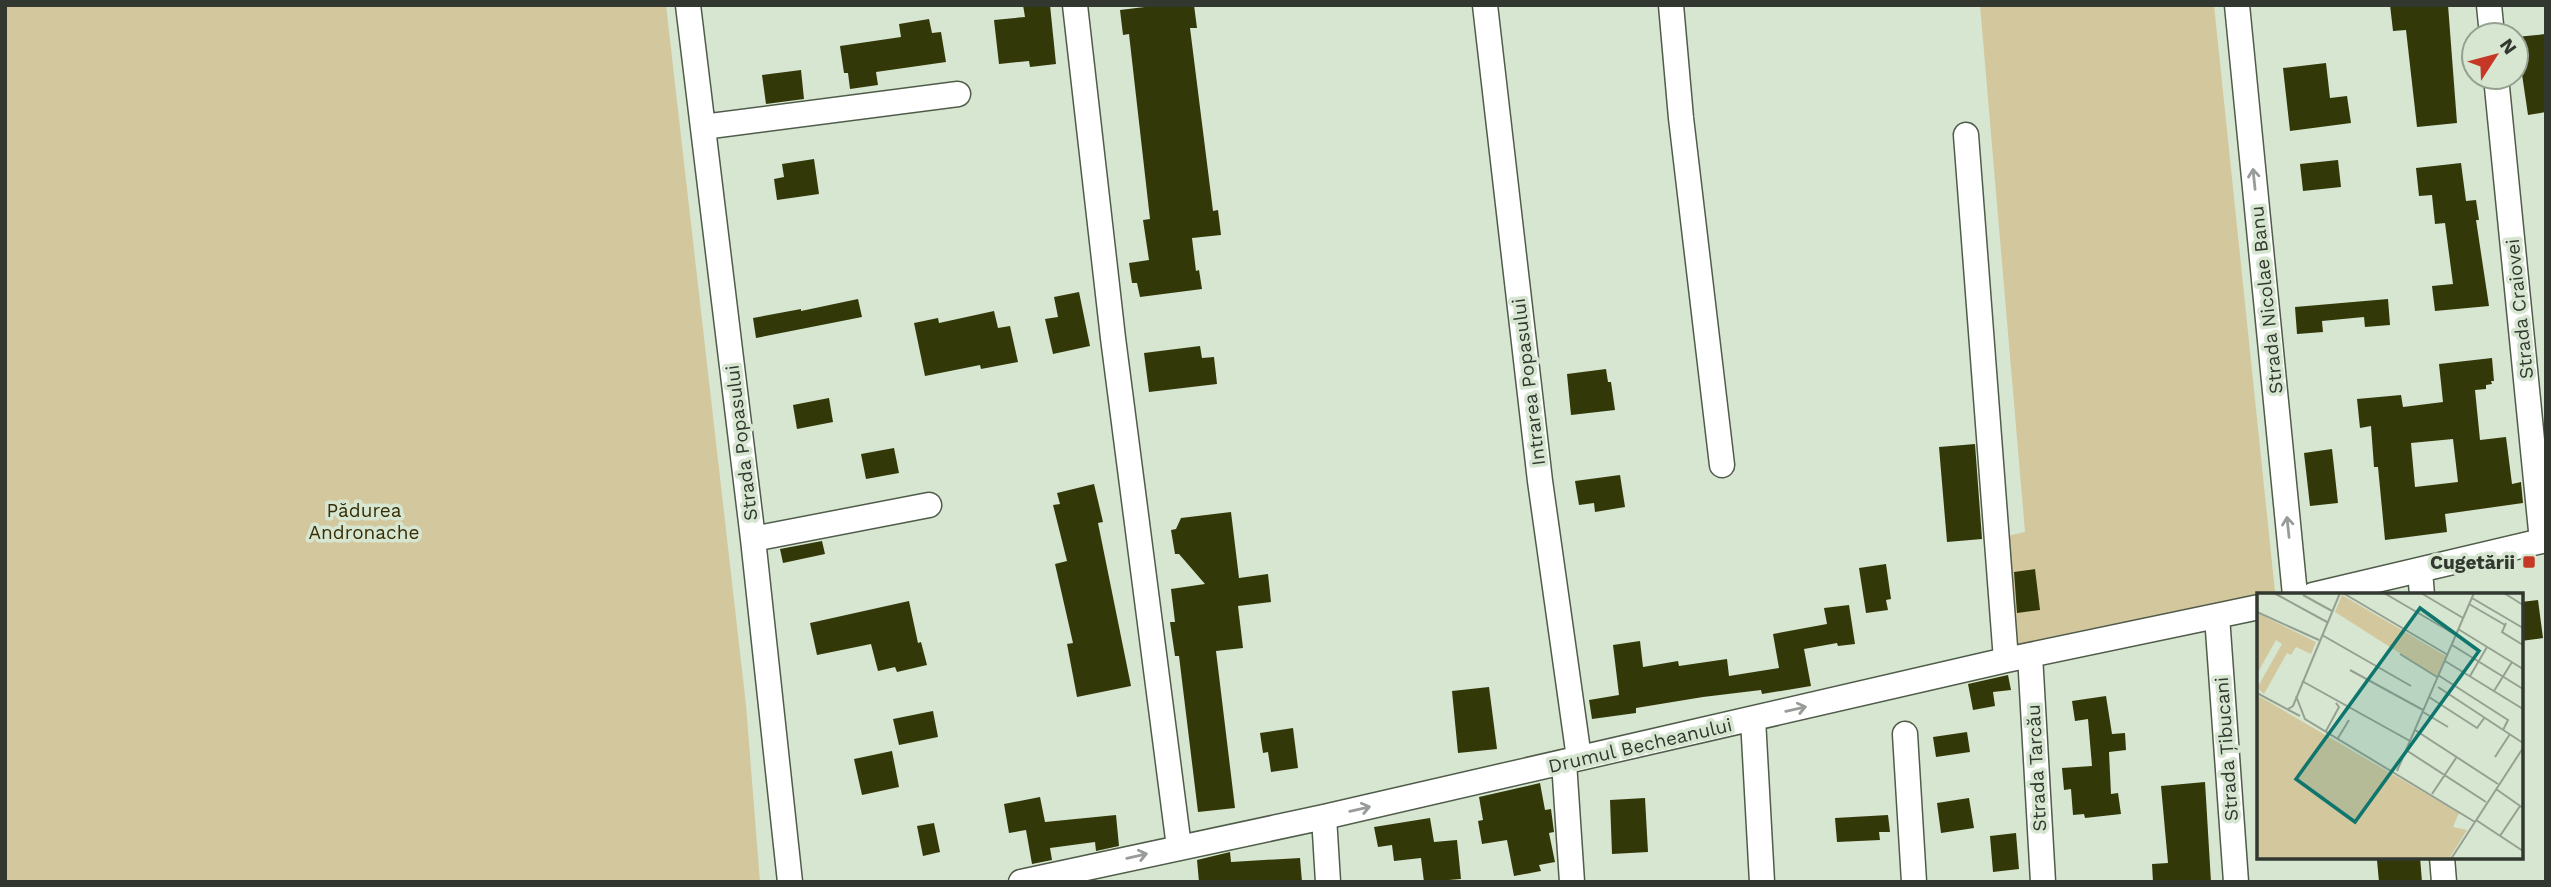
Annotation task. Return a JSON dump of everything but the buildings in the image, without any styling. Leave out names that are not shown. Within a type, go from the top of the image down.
[{"type":"street","name":"Strada Popasului","points":[[688,5],[790,882]]},
{"type":"street","points":[[1074,5],[1113,338],[1179,847]]},
{"type":"street","name":"Intrarea Popasului","points":[[1485,5],[1571,760],[1572,882]]},
{"type":"street","points":[[1671,5],[1681,118],[1722,465]]},
{"type":"street","name":"Strada Nicolae Banu","points":[[2236,5],[2295,593]]},
{"type":"street","name":"Strada Craiovei","points":[[2497,91],[2544,541]]},
{"type":"street","points":[[703,127],[958,94]]},
{"type":"street","points":[[1966,135],[2006,660]]},
{"type":"street","points":[[752,539],[929,505]]},
{"type":"street","points":[[2331,593],[2421,583],[2544,541]]},
{"type":"street","name":"Drumul Becheanului","points":[[1021,882],[1071,876],[1179,847],[1324,817],[2006,660],[2257,607]]},
{"type":"street","name":"Strada Țibucani","points":[[2217,616],[2236,882]]},
{"type":"street","name":"Strada Tarcău","points":[[2030,655],[2043,882]]},
{"type":"street","points":[[1753,719],[1762,882]]},
{"type":"street","points":[[1905,734],[1914,882]]},
{"type":"street","points":[[1324,817],[1328,882]]},
{"type":"street","points":[[2442,859],[2444,882]]},
{"type":"green space","name":"Pădurea Andronache","points":[[5,5],[666,5],[746,705],[760,882],[5,882]]},
{"type":"green space","points":[[1980,5],[2214,5],[2275,592],[2257,593],[2257,596],[2007,657],[1999,538],[2025,532]]},
{"type":"place","name":"Cugetării","points":[[2529,562]]}]
